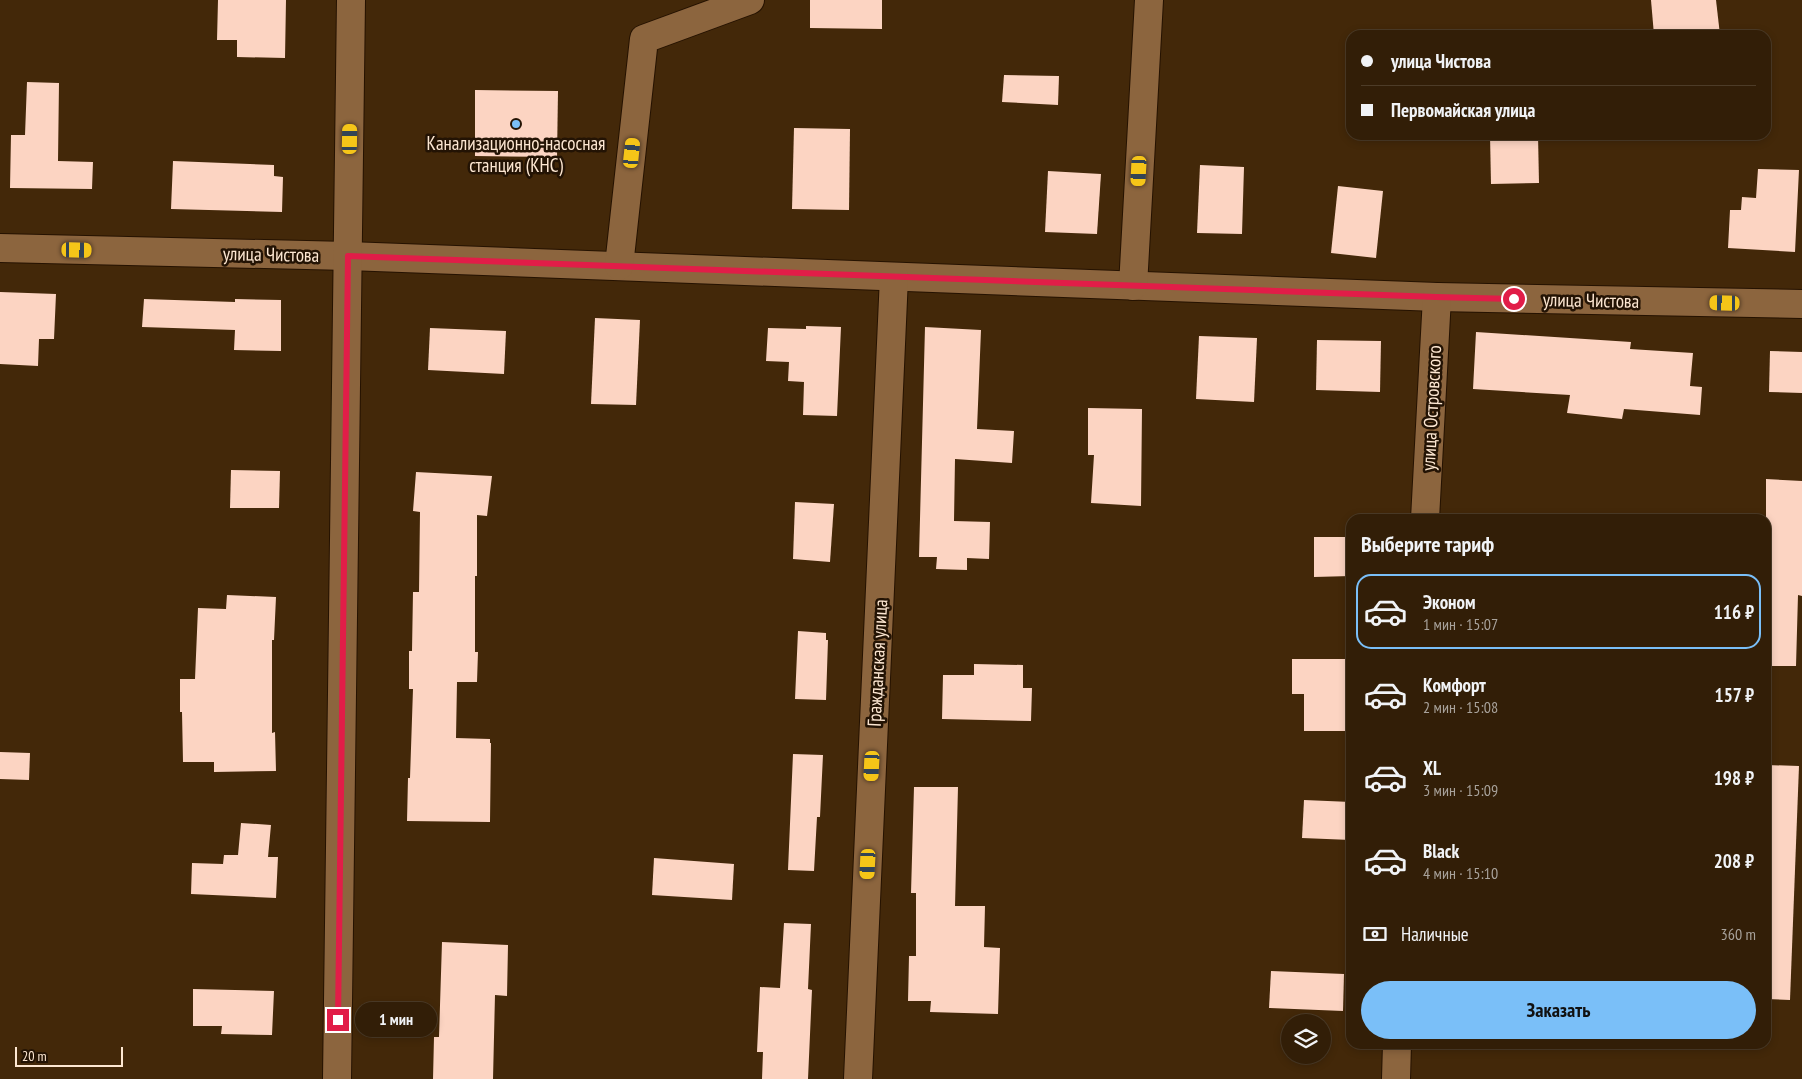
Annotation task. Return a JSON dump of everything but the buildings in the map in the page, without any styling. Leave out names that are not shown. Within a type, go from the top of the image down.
[{"type":"street","points":[[337,1079],[351,0]]},
{"type":"street","points":[[619,266],[644,39],[750,0]]},
{"type":"street","points":[[1133,286],[1149,0]]},
{"type":"street","name":"улица Чистова","points":[[0,248],[348,256],[1436,297],[1802,304]]},
{"type":"street","name":"Гражданская улица","points":[[858,1079],[894,276]]},
{"type":"street","name":"улица Островского","points":[[1425,514],[1436,297]]},
{"type":"street","points":[[1396,1079],[1398,1049]]},
{"type":"place","name":"Канализационно-насосная станция (КНС)","points":[[516,124]]},
{"type":"route","points":[[338,1020],[348,256],[1514,299]]}]
